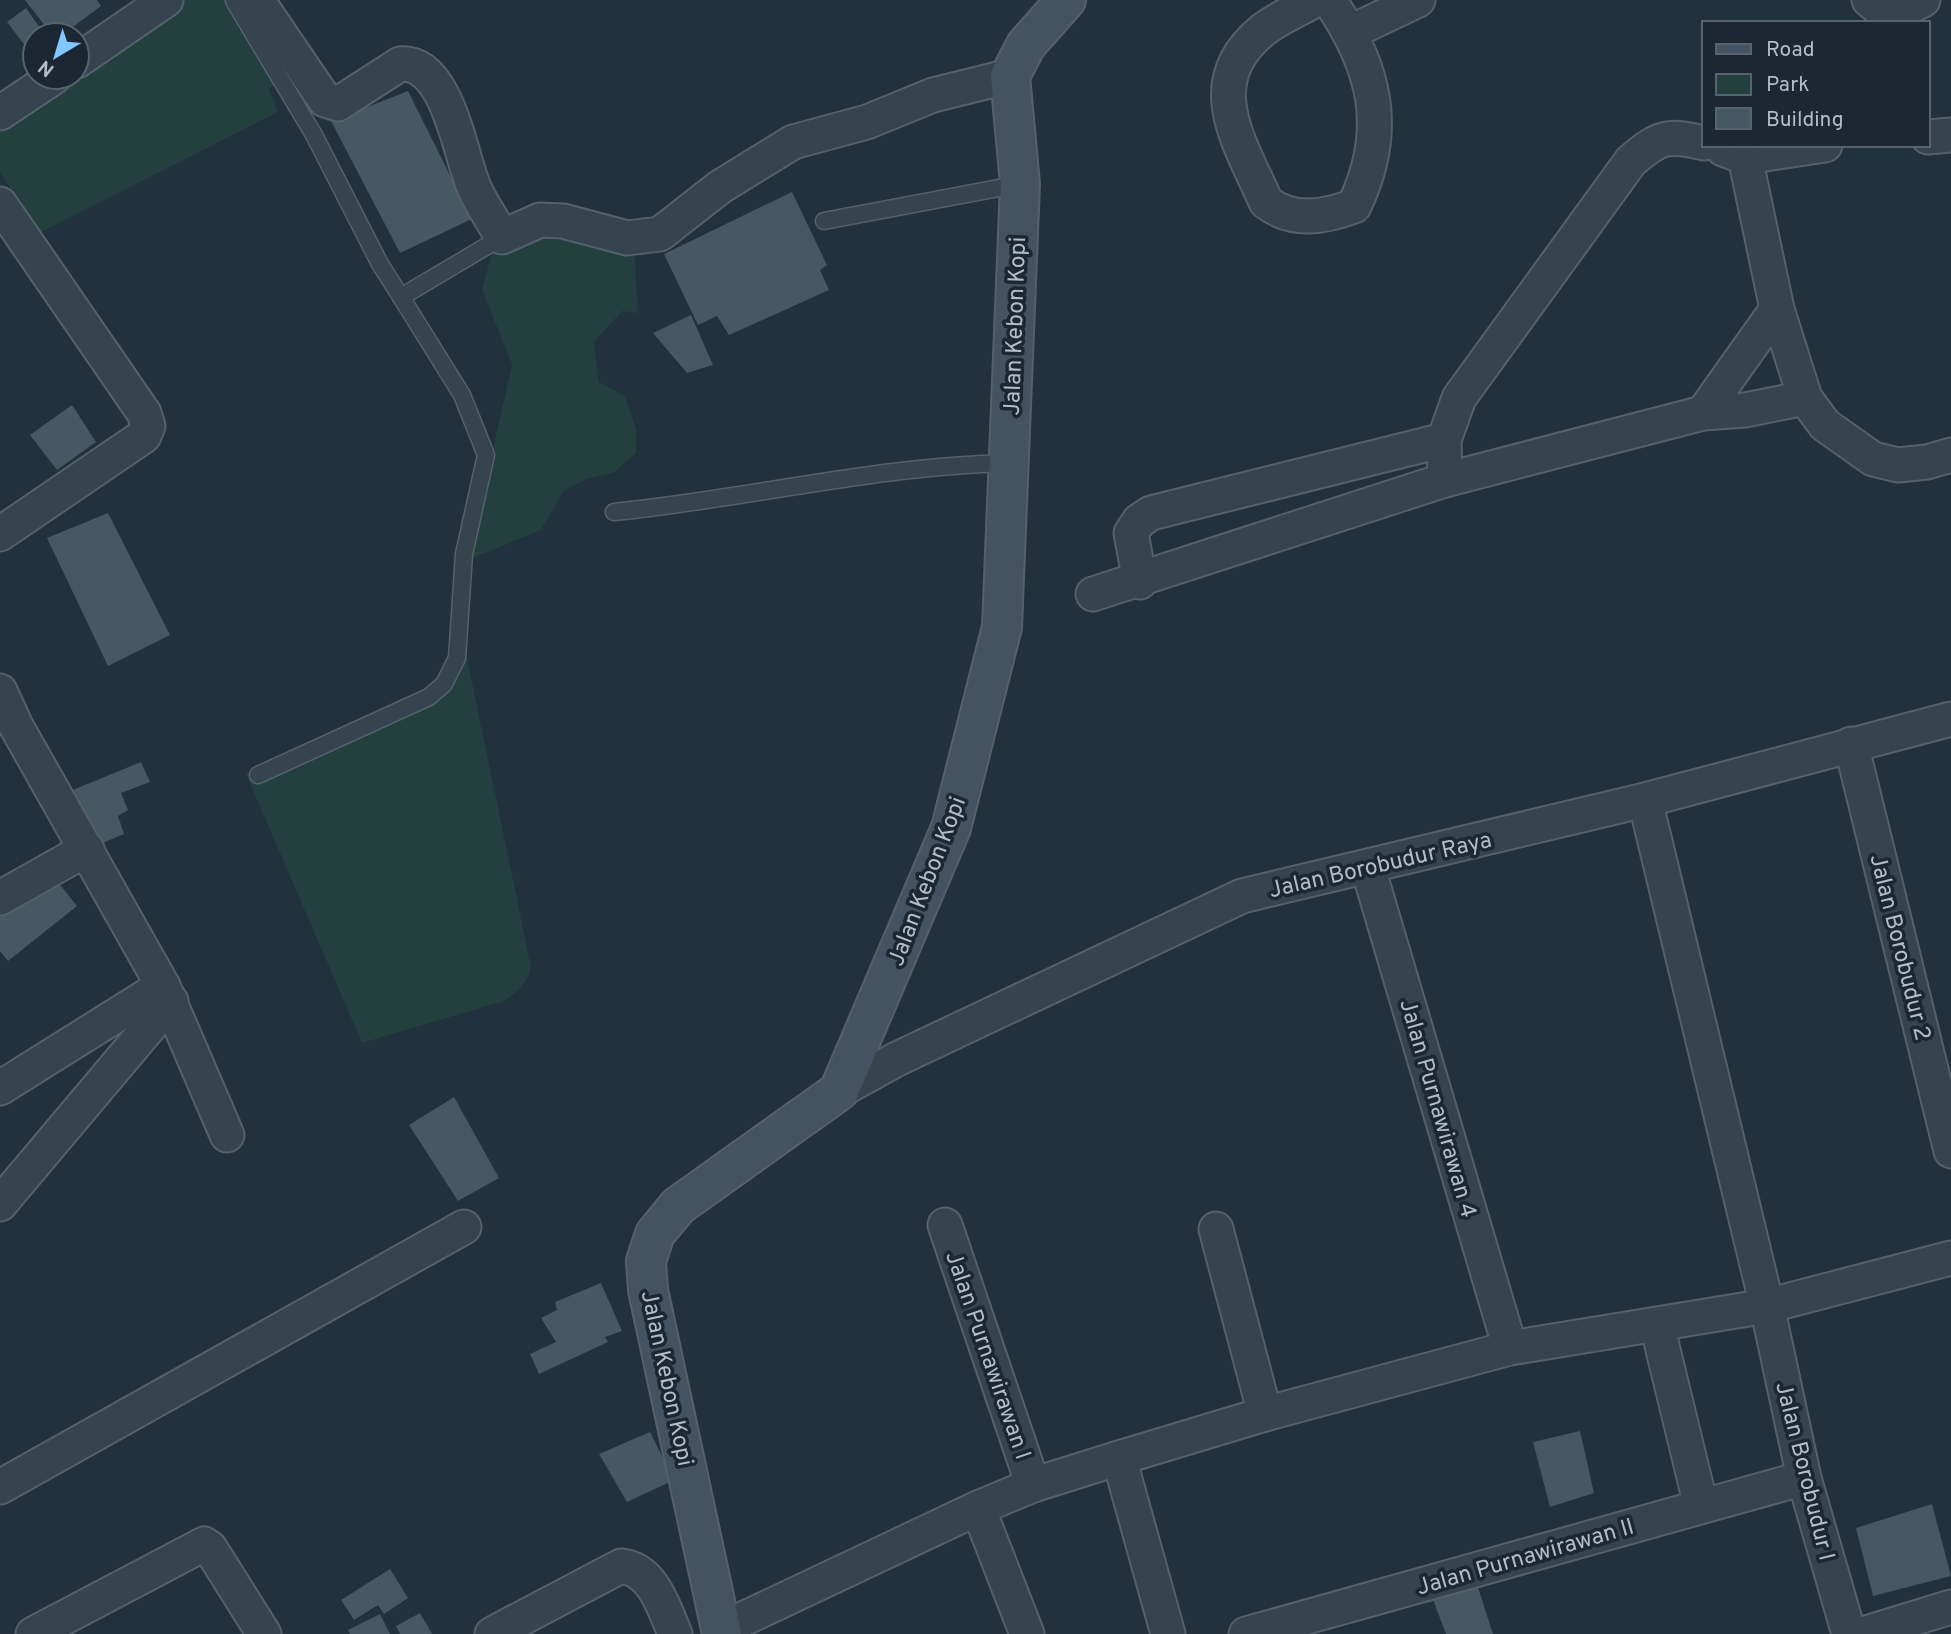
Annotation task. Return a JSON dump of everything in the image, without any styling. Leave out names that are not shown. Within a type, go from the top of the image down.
[{"type":"main road","points":[[1010,76],[1026,45],[1066,0]]},
{"type":"main road","name":"Jalan Kebon Kopi","points":[[722,1632],[648,1290],[646,1261],[655,1234],[678,1206],[839,1091],[951,828],[974,748],[1002,627],[1020,184],[1010,76]]},
{"type":"street","points":[[91,51],[166,0]]},
{"type":"street","points":[[257,0],[325,100],[338,104],[400,64],[418,66],[439,88],[462,143],[473,186],[502,237],[540,220],[563,221],[627,238],[660,234],[720,187],[793,142],[867,122],[933,95],[1010,76]]},
{"type":"street","points":[[1315,0],[1263,30],[1234,63],[1227,85],[1231,122],[1266,202],[1277,211],[1324,218],[1354,206],[1368,178],[1375,145],[1375,101],[1351,32],[1329,0]]},
{"type":"street","points":[[1351,32],[1418,0]]},
{"type":"street","points":[[1869,0],[1885,13],[1898,12],[1923,0]]},
{"type":"street","points":[[0,113],[33,91]]},
{"type":"street","points":[[1930,137],[1951,135]]},
{"type":"street","points":[[1445,480],[1444,440],[1449,420],[1471,379],[1631,161],[1654,141],[1676,136],[1702,142]]},
{"type":"street","points":[[1717,147],[1745,157],[1812,147]]},
{"type":"street","points":[[1745,157],[1777,309],[1805,398],[1825,425],[1873,458],[1898,465],[1927,462],[1951,455]]},
{"type":"street","points":[[0,204],[144,413],[148,426],[144,436],[0,534]]},
{"type":"street","points":[[1703,413],[1777,309]]},
{"type":"street","points":[[1093,594],[1140,582],[1445,480],[1703,413],[1745,410],[1805,398]]},
{"type":"street","points":[[1140,582],[1131,533],[1139,521],[1151,513],[1444,440]]},
{"type":"street","points":[[1269,483],[1279,536]]},
{"type":"street","points":[[0,691],[8,729],[87,849],[167,993],[227,1135]]},
{"type":"street","name":"Jalan Borobudur Raya","points":[[839,1091],[897,1059],[1242,897],[1645,800],[1951,719]]},
{"type":"street","name":"Jalan Borobudur 2","points":[[1852,744],[1951,1151]]},
{"type":"street","name":"Jalan Borobudur I","points":[[1645,800],[1767,1306],[1804,1478],[1849,1634]]},
{"type":"street","points":[[0,898],[87,849]]},
{"type":"street","name":"Jalan Purnawirawan 4","points":[[1368,868],[1510,1348]]},
{"type":"street","points":[[0,1088],[167,993]]},
{"type":"street","points":[[0,1204],[167,993]]},
{"type":"street","name":"Jalan Purnawirawan I","points":[[945,1225],[1033,1485]]},
{"type":"street","points":[[0,1487],[464,1227]]},
{"type":"street","points":[[1216,1229],[1265,1413]]},
{"type":"street","points":[[722,1632],[978,1508],[1033,1485],[1265,1413],[1510,1348],[1767,1306],[1951,1258]]},
{"type":"street","points":[[1657,1325],[1701,1506]]},
{"type":"street","points":[[1119,1458],[1168,1634]]},
{"type":"street","name":"Jalan Purnawirawan II","points":[[1246,1634],[1804,1478]]},
{"type":"street","points":[[978,1508],[1027,1634]]},
{"type":"street","points":[[33,1634],[204,1544],[210,1548],[264,1634]]},
{"type":"street","points":[[492,1634],[621,1566],[633,1567],[646,1578],[658,1595],[675,1634]]},
{"type":"street","points":[[1863,1634],[1951,1607]]},
{"type":"lane","points":[[234,1],[314,135],[380,264],[462,395],[486,456],[464,554],[457,658],[444,684],[429,697],[258,775]]},
{"type":"lane","points":[[824,221],[1020,184]]},
{"type":"lane","points":[[401,297],[502,237]]},
{"type":"lane","points":[[614,512],[680,506],[854,478],[974,464],[1009,463]]},
{"type":"green space","points":[[186,0],[245,0],[289,71],[269,89],[278,112],[39,233],[0,172],[0,132],[58,91],[91,91],[91,67]]},
{"type":"green space","points":[[555,215],[633,229],[638,313],[622,311],[594,342],[599,382],[625,396],[636,429],[636,453],[613,473],[586,479],[563,492],[541,530],[468,560],[512,365],[482,289],[494,246]]},
{"type":"green space","points":[[465,648],[531,967],[521,987],[504,1001],[362,1043],[246,774],[422,692],[450,674]]},
{"type":"building","points":[[25,0],[97,0],[101,6],[81,21],[41,21]]},
{"type":"building","points":[[26,8],[35,21],[21,21],[21,40],[7,22]]},
{"type":"building","points":[[408,91],[472,219],[400,253],[331,121]]},
{"type":"building","points":[[792,192],[827,265],[820,270],[829,290],[729,335],[717,316],[698,325],[664,254]]},
{"type":"building","points":[[691,315],[713,365],[687,373],[653,333]]},
{"type":"building","points":[[72,405],[96,442],[57,470],[30,435]]},
{"type":"building","points":[[108,513],[170,635],[108,666],[47,538]]},
{"type":"building","points":[[141,762],[150,782],[121,793],[128,810],[118,816],[124,834],[91,848],[63,794]]},
{"type":"building","points":[[50,872],[77,906],[8,961],[0,951],[0,911]]},
{"type":"building","points":[[454,1097],[499,1178],[458,1201],[409,1125]]},
{"type":"building","points":[[601,1283],[622,1331],[605,1337],[608,1342],[539,1374],[530,1354],[556,1342],[541,1318],[557,1310],[555,1302]]},
{"type":"building","points":[[1580,1431],[1594,1493],[1550,1507],[1533,1442]]},
{"type":"building","points":[[650,1432],[674,1480],[627,1502],[599,1454]]},
{"type":"building","points":[[1932,1504],[1951,1576],[1873,1596],[1856,1528]]},
{"type":"building","points":[[390,1569],[408,1598],[384,1614],[378,1605],[354,1620],[341,1600]]},
{"type":"building","points":[[1474,1575],[1493,1634],[1446,1634],[1429,1589]]},
{"type":"building","points":[[420,1613],[432,1634],[400,1634],[396,1626]]},
{"type":"building","points":[[380,1614],[390,1634],[350,1634],[348,1630]]}]
